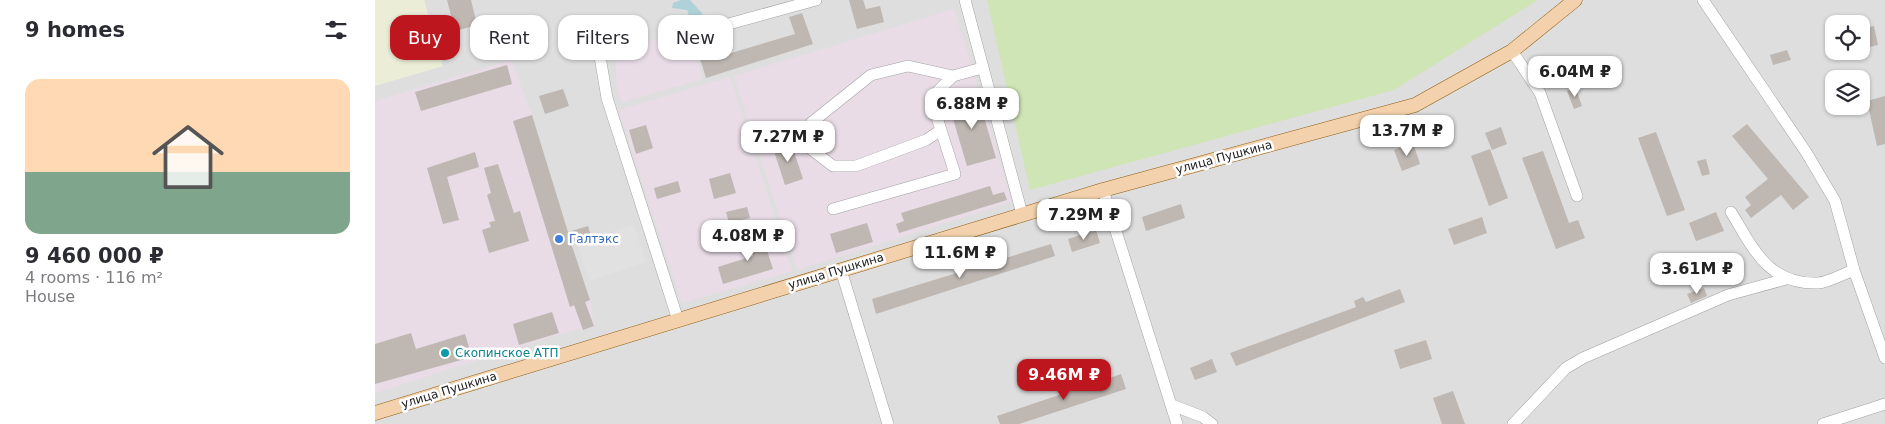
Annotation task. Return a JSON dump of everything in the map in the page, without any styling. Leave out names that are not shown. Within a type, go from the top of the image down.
[{"type":"main road","name":"улица Пушкина","points":[[375,413],[1103,190],[1415,105],[1512,51],[1575,0]]},
{"type":"lane","points":[[733,23],[816,0]]},
{"type":"lane","points":[[965,0],[1022,214]]},
{"type":"lane","points":[[1703,0],[1806,152],[1835,201],[1854,270],[1885,358]]},
{"type":"lane","points":[[1512,51],[1540,93],[1577,196]]},
{"type":"lane","points":[[600,60],[607,98],[678,320]]},
{"type":"lane","points":[[941,130],[926,140],[856,166],[833,166],[812,150],[807,137],[811,123],[871,74],[909,66],[953,76],[982,68]]},
{"type":"lane","points":[[833,209],[955,174],[934,108],[936,93],[953,76]]},
{"type":"lane","points":[[1103,190],[1177,424]]},
{"type":"lane","points":[[1731,212],[1761,261],[1786,279]]},
{"type":"lane","points":[[841,270],[888,424]]},
{"type":"lane","points":[[1513,424],[1566,368],[1583,358],[1728,294],[1786,279],[1819,283],[1854,270]]},
{"type":"lane","points":[[1823,424],[1885,404]]},
{"type":"lane","points":[[1172,405],[1203,417],[1212,424]]},
{"type":"shaded area","points":[[375,0],[1885,0],[1885,424],[375,424]]},
{"type":"shaded area","points":[[954,9],[1012,202],[797,270],[734,76]]},
{"type":"shaded area","points":[[658,38],[658,60],[697,60],[703,79],[622,102],[617,88],[615,60],[648,60],[648,42]]},
{"type":"shaded area","points":[[511,60],[532,115],[514,121],[570,306],[590,300],[594,326],[583,330],[576,329],[375,393],[375,101]]},
{"type":"shaded area","points":[[730,77],[792,271],[682,303],[619,110]]},
{"type":"shaded area","points":[[633,225],[646,262],[590,281],[577,244]]},
{"type":"green space","points":[[375,0],[424,0],[428,15],[390,15],[390,60],[441,60],[443,66],[375,86]]},
{"type":"green space","points":[[987,0],[1538,0],[1394,90],[1030,190]]},
{"type":"water","points":[[681,0],[690,0],[703,14],[689,15],[687,10],[672,8],[673,3]]},
{"type":"building","points":[[447,0],[471,0],[475,15],[470,15],[470,27],[460,30],[460,15],[451,15]]},
{"type":"building","points":[[849,0],[863,0],[866,9],[880,6],[884,22],[857,29]]},
{"type":"building","points":[[802,13],[813,44],[706,78],[700,60],[733,60],[733,52],[795,34],[789,17]]},
{"type":"building","points":[[1874,26],[1878,45],[1870,47],[1870,27]]},
{"type":"building","points":[[1787,50],[1791,60],[1773,65],[1770,55]]},
{"type":"building","points":[[507,65],[512,84],[421,111],[415,92]]},
{"type":"building","points":[[1575,87],[1582,106],[1574,109],[1567,91]]},
{"type":"building","points":[[563,89],[569,106],[545,114],[539,96]]},
{"type":"building","points":[[977,93],[996,158],[967,166],[948,102]]},
{"type":"building","points":[[1885,96],[1885,144],[1877,146],[1870,114],[1870,100]]},
{"type":"building","points":[[532,115],[568,232],[588,226],[591,236],[571,243],[590,300],[585,302],[594,326],[583,330],[574,305],[570,307],[513,121]]},
{"type":"building","points":[[1747,124],[1809,197],[1793,210],[1781,195],[1751,218],[1745,210],[1751,205],[1745,197],[1768,179],[1732,136]]},
{"type":"building","points":[[646,125],[653,148],[636,154],[629,130]]},
{"type":"building","points":[[1501,127],[1507,144],[1492,150],[1485,133]]},
{"type":"building","points":[[1656,132],[1685,210],[1667,216],[1638,138]]},
{"type":"building","points":[[791,142],[803,179],[785,185],[773,148]]},
{"type":"building","points":[[1413,143],[1420,164],[1402,171],[1394,150]]},
{"type":"building","points":[[1490,149],[1508,198],[1489,206],[1471,156]]},
{"type":"building","points":[[1543,151],[1569,223],[1578,220],[1585,238],[1556,249],[1522,158]]},
{"type":"building","points":[[475,152],[479,167],[447,177],[459,220],[443,224],[427,168]]},
{"type":"building","points":[[1706,159],[1710,174],[1702,176],[1697,161]]},
{"type":"building","points":[[498,164],[514,213],[520,211],[529,241],[489,253],[482,230],[491,227],[489,222],[495,221],[487,195],[491,193],[484,168]]},
{"type":"building","points":[[730,173],[736,193],[714,199],[709,179]]},
{"type":"building","points":[[678,181],[681,192],[657,199],[654,188]]},
{"type":"building","points":[[990,186],[993,195],[1004,192],[1007,200],[899,233],[896,224],[904,221],[901,213]]},
{"type":"building","points":[[1181,204],[1185,218],[1146,231],[1142,217]]},
{"type":"building","points":[[747,207],[750,218],[729,223],[726,212]]},
{"type":"building","points":[[1716,212],[1724,231],[1696,241],[1689,223]]},
{"type":"building","points":[[1482,217],[1487,233],[1454,245],[1448,229]]},
{"type":"building","points":[[867,223],[873,242],[836,253],[830,234]]},
{"type":"building","points":[[1096,230],[1100,243],[1072,252],[1068,239]]},
{"type":"building","points":[[761,232],[773,269],[723,284],[718,267],[753,256],[747,236]]},
{"type":"building","points":[[1051,244],[1055,256],[876,314],[872,299]]},
{"type":"building","points":[[1704,288],[1707,296],[1691,303],[1687,294]]},
{"type":"building","points":[[1400,289],[1405,302],[1236,366],[1230,353],[1356,307],[1354,301],[1363,297],[1366,302]]},
{"type":"building","points":[[552,312],[559,333],[519,345],[513,324]]},
{"type":"building","points":[[411,333],[416,349],[465,334],[472,357],[375,384],[375,344]]},
{"type":"building","points":[[1426,340],[1432,359],[1400,369],[1394,350]]},
{"type":"building","points":[[1212,359],[1217,372],[1195,380],[1190,368]]},
{"type":"building","points":[[1121,374],[1126,389],[1019,424],[1000,424],[997,416]]},
{"type":"building","points":[[1453,391],[1465,424],[1442,424],[1433,398]]},
{"type":"place","name":"Галтэкс","points":[[559,239]]},
{"type":"place","name":"Скопинское АТП","points":[[445,353]]}]
